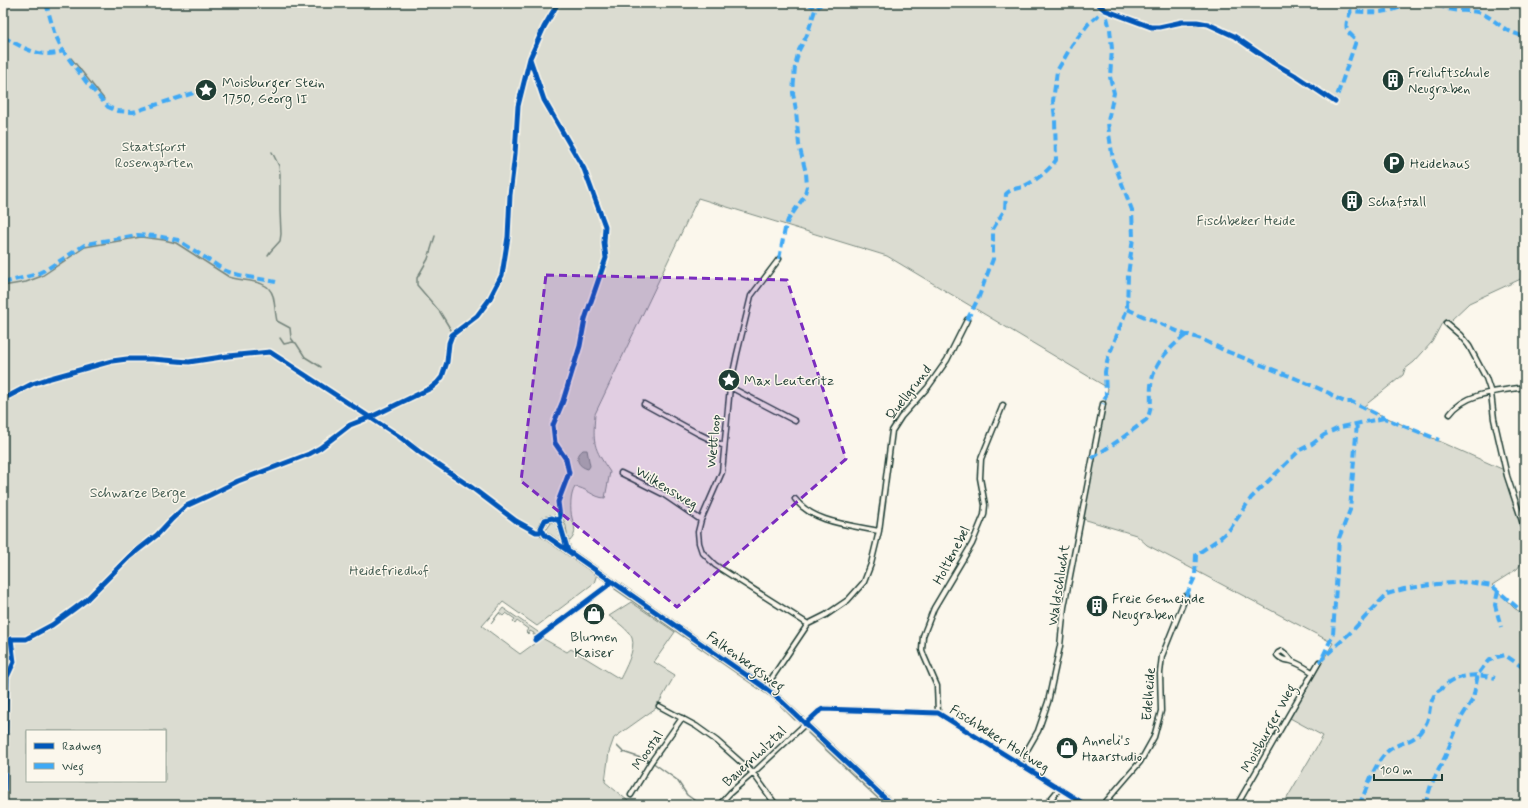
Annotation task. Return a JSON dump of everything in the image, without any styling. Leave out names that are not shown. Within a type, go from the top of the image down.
[{"type":"street","name":"Wettloop","points":[[779,259],[751,296],[736,354],[730,387],[722,472],[701,520],[698,532],[702,552],[708,559],[808,624]]},
{"type":"street","name":"Quellgrund","points":[[765,688],[808,624],[826,615],[848,600],[864,582],[871,564],[879,531],[892,432],[901,417],[928,387],[943,366],[967,320]]},
{"type":"street","points":[[1446,323],[1460,335],[1469,346],[1483,372],[1491,393],[1494,419],[1507,476],[1525,530]]},
{"type":"street","points":[[730,387],[796,421]]},
{"type":"street","points":[[1450,414],[1458,404],[1464,401],[1491,393],[1525,387]]},
{"type":"street","points":[[644,404],[697,434],[724,446]]},
{"type":"street","name":"Waldschlucht","points":[[1019,764],[1038,731],[1048,702],[1060,646],[1065,601],[1103,404]]},
{"type":"street","name":"Holtknebel","points":[[938,713],[937,686],[922,650],[923,636],[934,608],[972,544],[984,515],[985,505],[980,478],[980,459],[1003,405]]},
{"type":"street","name":"Wilkensweg","points":[[621,473],[663,494],[701,520]]},
{"type":"street","points":[[795,499],[802,507],[815,515],[840,523],[879,531]]},
{"type":"street","name":"Falkenbergsweg","points":[[568,551],[559,521],[552,518],[545,520],[542,526],[544,534],[568,551],[611,581],[765,688],[892,805]]},
{"type":"street","points":[[536,640],[607,586],[611,581]]},
{"type":"street","name":"Edelheide","points":[[1103,805],[1140,762],[1154,737],[1161,711],[1160,673],[1162,656],[1186,596]]},
{"type":"street","points":[[1290,660],[1312,672]]},
{"type":"street","name":"Moisburger Weg","points":[[1237,805],[1319,662]]},
{"type":"street","points":[[659,706],[696,726],[717,741],[753,773],[776,805]]},
{"type":"street","name":"Fischbeker Holtweg","points":[[805,724],[823,709],[938,713],[1086,805]]},
{"type":"street","name":"Moostal","points":[[631,795],[651,762],[682,718]]},
{"type":"street","name":"Bauernholztal","points":[[719,805],[805,724]]},
{"type":"street","points":[[1046,805],[1059,789]]},
{"type":"street","points":[[1522,805],[1525,798]]},
{"type":"street","points":[[935,805],[939,800],[944,805]]},
{"type":"highlighted area","points":[[546,275],[787,280],[846,459],[677,607],[521,481]]},
{"type":"green space","name":"Staatsforst Rosengarten","points":[[3,3],[1525,3],[1525,277],[1469,303],[1450,321],[1443,321],[1432,342],[1414,362],[1405,369],[1403,375],[1363,407],[1504,470],[1525,532],[1525,559],[1517,569],[1492,585],[1514,608],[1525,615],[1525,805],[1283,805],[1323,736],[1290,718],[1333,643],[1147,545],[1136,535],[1083,519],[1108,388],[887,256],[698,198],[595,414],[595,445],[600,457],[610,472],[605,498],[601,498],[579,487],[575,487],[571,498],[571,514],[575,530],[570,541],[568,540],[566,526],[562,516],[559,518],[550,515],[546,516],[539,530],[538,534],[597,574],[594,583],[537,626],[503,602],[482,626],[520,654],[542,638],[567,652],[571,649],[620,679],[633,648],[633,643],[628,632],[609,616],[631,602],[675,632],[654,662],[675,675],[656,708],[614,738],[609,752],[605,782],[633,805],[3,805]]},
{"type":"green space","points":[[551,520],[557,522],[562,539],[561,542],[549,535],[544,529],[547,529],[551,523]]},
{"type":"green space","points":[[503,608],[539,634],[533,635],[534,633],[530,631],[528,634],[526,632],[528,629],[517,621],[515,624],[513,622],[515,619],[506,613],[503,616],[499,613]]},
{"type":"shaded area","points":[[583,450],[587,450],[590,466],[588,469],[581,466],[578,461],[578,456]]},
{"type":"waterway","points":[[71,58],[104,99]]},
{"type":"waterway","points":[[268,255],[280,241],[281,234],[280,174],[279,166],[272,152]]},
{"type":"waterway","points":[[435,236],[428,259],[417,278],[417,285],[440,312],[451,330]]},
{"type":"waterway","points":[[3,286],[26,282],[42,276],[85,247],[141,237],[164,240],[176,243],[229,277],[261,283],[266,286],[273,296],[277,321],[290,328],[291,338],[294,342]]},
{"type":"waterway","points":[[280,338],[284,344],[293,342],[296,343],[305,357],[321,367]]},
{"type":"waterway","points":[[539,535],[601,578]]},
{"type":"waterway","points":[[615,589],[768,695]]},
{"type":"waterway","points":[[781,706],[795,720]]},
{"type":"waterway","points":[[808,733],[885,805]]},
{"type":"waterway","points":[[617,746],[623,752],[650,761]]},
{"type":"waterway","points":[[652,762],[677,780],[687,795],[701,805]]},
{"type":"marked path","points":[[46,3],[54,32],[63,51],[87,83],[108,107],[118,111],[133,112],[200,91]]},
{"type":"marked path","points":[[807,3],[816,8]]},
{"type":"marked path","points":[[779,259],[788,220],[804,197],[807,186],[806,173],[799,145],[793,93],[795,66],[799,50],[807,35],[815,10],[822,3]]},
{"type":"marked path","points":[[1332,99],[1335,102],[1356,41],[1348,31],[1346,25],[1351,11],[1381,12],[1402,7],[1409,3]]},
{"type":"marked path","points":[[1438,3],[1446,9],[1481,13],[1507,30],[1525,37]]},
{"type":"marked path","points":[[967,320],[978,299],[993,259],[993,229],[1005,209],[1006,194],[1038,178],[1056,160],[1053,101],[1057,71],[1072,45],[1089,23],[1105,10],[1110,29],[1112,49],[1110,77],[1114,93],[1108,121],[1109,134],[1113,160],[1132,210],[1133,238],[1128,275],[1127,309],[1108,358],[1105,372],[1106,395],[1103,404]]},
{"type":"marked path","points":[[3,37],[39,53],[47,54],[63,51]]},
{"type":"marked path","points":[[3,283],[37,274],[86,244],[137,235],[157,236],[178,240],[224,270],[243,276],[276,282]]},
{"type":"marked path","points":[[1127,309],[1186,335],[1201,339],[1226,351],[1297,379],[1329,393],[1345,402],[1352,402],[1384,418],[1439,440]]},
{"type":"marked path","points":[[1092,458],[1146,420],[1150,412],[1152,378],[1158,364],[1168,351],[1186,335]]},
{"type":"marked path","points":[[3,407],[9,396]]},
{"type":"marked path","points":[[1186,596],[1195,577],[1196,555],[1230,529],[1251,498],[1300,450],[1312,444],[1324,435],[1341,427],[1384,418]]},
{"type":"marked path","points":[[1323,656],[1333,635],[1339,538],[1350,510],[1357,423]]},
{"type":"marked path","points":[[1319,662],[1352,631],[1387,594],[1404,589],[1437,584],[1469,582],[1492,586],[1525,614]]},
{"type":"marked path","points":[[1498,591],[1495,605],[1501,627]]},
{"type":"marked path","points":[[1425,805],[1431,785],[1445,757],[1461,718],[1473,699],[1478,674],[1488,661],[1505,655],[1525,669]]},
{"type":"marked path","points":[[1359,805],[1372,774],[1381,759],[1392,748],[1418,735],[1427,722],[1431,703],[1436,693],[1453,680],[1466,676],[1488,676],[1495,678]]},
{"type":"cycle path","points":[[4,805],[7,677],[14,662],[11,639],[26,639],[52,625],[86,600],[129,557],[157,535],[186,506],[238,481],[309,454],[320,448],[350,425],[373,416],[431,388],[442,377],[447,362],[449,343],[452,335],[477,316],[489,300],[502,275],[508,237],[510,195],[515,154],[518,106],[530,58],[544,27],[558,3]]},
{"type":"cycle path","points":[[1097,3],[1105,10],[1151,27],[1159,27],[1182,22],[1208,24],[1234,36],[1335,102]]},
{"type":"cycle path","points":[[530,59],[544,100],[584,169],[605,226],[604,243],[606,258],[585,319],[580,346],[563,401],[553,425],[555,443],[566,459],[569,473],[558,502],[560,517],[558,520]]},
{"type":"cycle path","points":[[3,397],[9,396],[32,384],[47,379],[112,361],[127,359],[152,359],[189,362],[270,352],[400,437],[516,521],[536,532],[543,532]]},
{"type":"cycle path","points":[[568,551],[559,521],[552,518],[545,520],[541,528],[545,535],[765,688],[779,699],[892,805]]},
{"type":"cycle path","points":[[535,640],[607,586],[611,581]]},
{"type":"cycle path","points":[[805,724],[823,709],[938,713],[1086,805]]},
{"type":"place","name":"Freiluftschule Neugraben","points":[[1393,80]]},
{"type":"place","name":"Moisburger Stein 1750, Georg II","points":[[206,90]]},
{"type":"place","name":"Heidehaus","points":[[1394,163]]},
{"type":"place","name":"Schafstall","points":[[1352,201]]},
{"type":"place","name":"Max Leuteritz","points":[[729,380]]},
{"type":"place","name":"Freie Gemeinde Neugraben","points":[[1097,606]]},
{"type":"place","name":"Blumen Kaiser","points":[[594,614]]},
{"type":"place","name":"Anneli's Haarstudio","points":[[1067,748]]},
{"type":"park label","name":"Fischbeker Heide","points":[[1246,220]]},
{"type":"park label","name":"Schwarze Berge","points":[[138,492]]},
{"type":"park label","name":"Heidefriedhof","points":[[389,570]]}]
